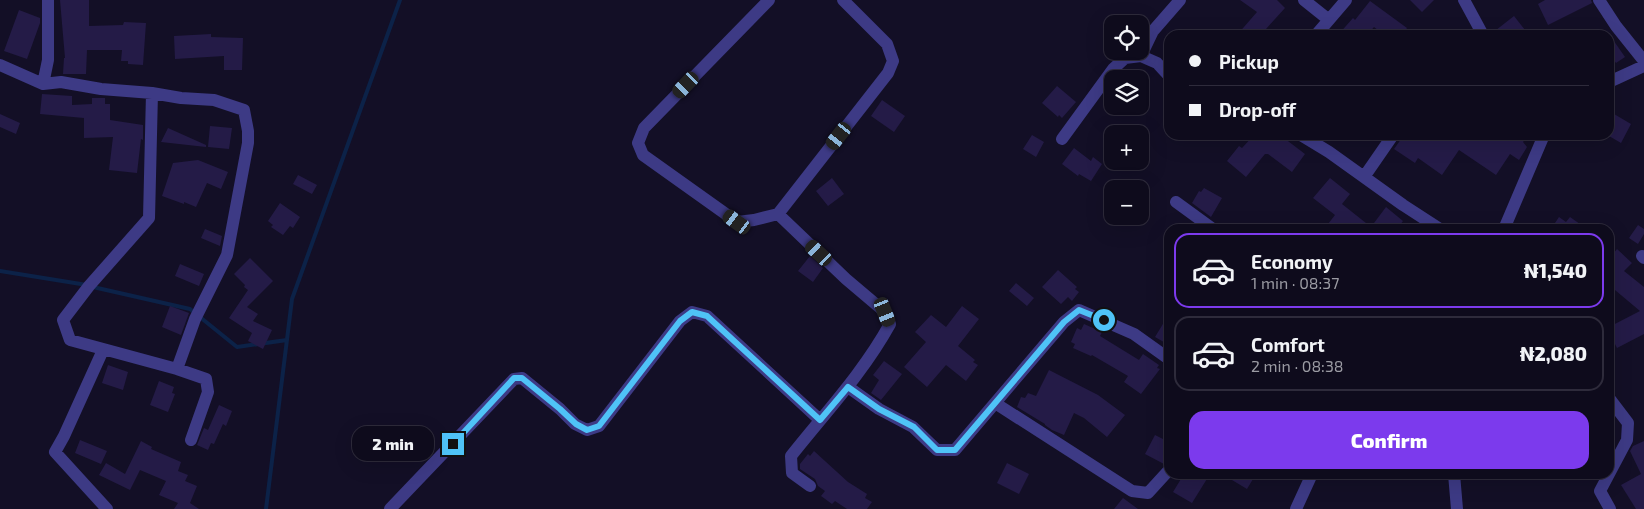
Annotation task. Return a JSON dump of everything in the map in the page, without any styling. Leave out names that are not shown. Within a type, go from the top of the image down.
[{"type":"street","points":[[43,84],[48,60],[48,0]]},
{"type":"street","points":[[769,0],[644,128],[638,143],[644,155],[737,222],[778,214],[888,73],[893,61],[887,44],[843,0]]},
{"type":"street","points":[[1149,39],[1153,31],[1180,0]]},
{"type":"street","points":[[1304,0],[1329,20]]},
{"type":"street","points":[[1320,30],[1346,0]]},
{"type":"street","points":[[1464,0],[1478,30]]},
{"type":"street","points":[[1599,0],[1616,26],[1644,61]]},
{"type":"street","points":[[1062,139],[1112,69],[1122,60]]},
{"type":"street","points":[[1149,60],[1157,63],[1164,71]]},
{"type":"street","points":[[0,65],[43,84],[61,82],[101,89],[152,92],[181,98],[214,100],[244,110],[248,143],[227,255],[195,319],[177,369]]},
{"type":"street","points":[[1614,80],[1644,66]]},
{"type":"street","points":[[152,92],[149,218],[89,286],[63,320],[70,340],[177,369],[206,379],[208,392],[191,440]]},
{"type":"street","points":[[1309,140],[1433,224]]},
{"type":"street","points":[[1364,177],[1390,140]]},
{"type":"street","points":[[1506,224],[1542,140]]},
{"type":"street","points":[[1176,202],[1206,224]]},
{"type":"street","points":[[778,214],[846,279],[885,312],[890,324],[881,341],[848,387],[791,456],[792,473],[810,486]]},
{"type":"street","points":[[848,387],[879,409],[914,427],[937,450],[955,450],[1064,322],[1079,310],[1134,334],[1164,355]]},
{"type":"street","points":[[390,509],[514,378],[522,378],[576,424],[587,430],[599,426],[680,321],[692,312],[707,316],[820,420]]},
{"type":"street","points":[[103,350],[55,452],[107,509]]},
{"type":"street","points":[[995,403],[1132,491],[1148,493],[1164,475]]},
{"type":"street","points":[[1614,405],[1628,423],[1627,440],[1614,467]]},
{"type":"street","points":[[1296,509],[1310,479]]},
{"type":"street","points":[[1454,479],[1457,509]]},
{"type":"street","points":[[1607,479],[1600,491],[1610,509]]},
{"type":"building","points":[[60,0],[89,0],[89,26],[123,25],[124,22],[146,23],[143,65],[128,64],[128,61],[121,61],[122,50],[87,50],[86,74],[63,74],[65,58]]},
{"type":"building","points":[[1240,0],[1277,0],[1285,8],[1266,29],[1267,30],[1241,30],[1257,12]]},
{"type":"building","points":[[1410,0],[1434,0],[1422,12]]},
{"type":"building","points":[[1545,0],[1591,0],[1592,3],[1548,25],[1538,4]]},
{"type":"building","points":[[1370,1],[1407,28],[1406,30],[1378,30],[1374,27],[1371,30],[1342,30],[1353,18],[1355,20]]},
{"type":"building","points":[[19,10],[40,18],[40,23],[27,59],[4,51]]},
{"type":"building","points":[[1514,16],[1525,30],[1496,30]]},
{"type":"building","points":[[211,34],[211,37],[243,38],[242,70],[224,70],[224,56],[175,59],[174,36]]},
{"type":"building","points":[[1614,41],[1625,57],[1616,63],[1614,60]]},
{"type":"building","points":[[1057,86],[1076,102],[1062,118],[1059,115],[1058,117],[1042,103]]},
{"type":"building","points":[[42,94],[72,96],[72,105],[92,104],[92,98],[105,98],[105,104],[110,104],[110,120],[143,125],[143,140],[141,139],[137,173],[109,170],[113,137],[84,138],[84,118],[40,114]]},
{"type":"building","points":[[882,100],[905,116],[894,132],[871,116]]},
{"type":"building","points":[[0,114],[20,123],[16,134],[0,127]]},
{"type":"building","points":[[1614,114],[1631,124],[1621,143],[1614,139]]},
{"type":"building","points":[[210,126],[232,128],[229,149],[208,147]]},
{"type":"building","points":[[168,128],[206,145],[206,147],[161,142]]},
{"type":"building","points":[[1032,135],[1044,142],[1036,157],[1023,149]]},
{"type":"building","points":[[1249,140],[1287,140],[1305,154],[1292,172],[1268,154],[1265,154],[1246,177],[1227,161],[1239,146],[1242,148]]},
{"type":"building","points":[[1400,140],[1524,140],[1523,142],[1527,147],[1519,160],[1510,154],[1496,175],[1459,150],[1442,175],[1418,158],[1415,163],[1394,149]]},
{"type":"building","points":[[1074,148],[1091,161],[1093,157],[1102,164],[1091,181],[1079,174],[1078,176],[1062,164]]},
{"type":"building","points":[[198,160],[228,172],[221,189],[207,183],[196,207],[162,196],[173,163]]},
{"type":"building","points":[[298,175],[317,185],[312,194],[293,184]]},
{"type":"building","points":[[832,178],[844,194],[828,206],[816,191]]},
{"type":"building","points":[[1330,178],[1350,194],[1342,204],[1367,224],[1328,224],[1335,215],[1313,198]]},
{"type":"building","points":[[1204,188],[1222,198],[1211,217],[1192,203],[1199,191],[1201,192]]},
{"type":"building","points":[[280,203],[300,217],[293,228],[290,226],[283,235],[271,227],[273,225],[268,221]]},
{"type":"building","points":[[1386,207],[1403,221],[1401,224],[1373,224]]},
{"type":"building","points":[[1559,217],[1566,222],[1570,217],[1580,224],[1554,224]]},
{"type":"building","points":[[1638,225],[1644,229],[1644,234],[1638,244],[1629,238]]},
{"type":"building","points":[[205,229],[222,236],[220,246],[201,238]]},
{"type":"building","points":[[1617,249],[1632,263],[1624,271],[1644,287],[1644,334],[1617,348],[1614,342],[1614,324],[1640,311],[1614,289],[1614,253]]},
{"type":"building","points":[[810,256],[823,268],[813,282],[798,271]]},
{"type":"building","points":[[250,258],[273,281],[247,307],[258,314],[253,321],[272,330],[263,349],[248,341],[252,333],[229,318],[248,290],[234,274]]},
{"type":"building","points":[[180,264],[204,274],[199,286],[175,276]]},
{"type":"building","points":[[1058,270],[1077,287],[1075,289],[1079,292],[1072,301],[1068,297],[1061,304],[1042,287]]},
{"type":"building","points":[[1016,283],[1034,298],[1027,306],[1009,291]]},
{"type":"building","points":[[170,306],[189,313],[181,335],[162,327]]},
{"type":"building","points":[[962,306],[979,319],[958,346],[975,360],[973,362],[978,365],[966,381],[946,365],[927,387],[904,367],[926,342],[915,332],[931,315],[946,327]]},
{"type":"building","points":[[1164,322],[1164,342],[1155,337]]},
{"type":"building","points":[[1084,324],[1102,332],[1100,336],[1139,360],[1143,354],[1159,365],[1157,368],[1160,369],[1141,394],[1124,382],[1128,376],[1092,355],[1073,348],[1075,344],[1071,342],[1077,328],[1081,330]]},
{"type":"building","points":[[884,361],[902,374],[881,400],[871,393],[879,380],[873,375]]},
{"type":"building","points":[[108,365],[128,372],[123,390],[102,383]]},
{"type":"building","points":[[1049,370],[1098,395],[1125,415],[1107,437],[1084,418],[1074,413],[1064,435],[1052,430],[1017,407],[1021,397],[1025,398],[1028,393],[1036,396]]},
{"type":"building","points":[[159,381],[174,387],[172,393],[175,394],[168,412],[150,405]]},
{"type":"building","points":[[219,405],[232,411],[226,426],[223,424],[214,444],[211,443],[208,450],[197,445],[204,428],[208,430]]},
{"type":"building","points":[[1155,435],[1164,440],[1164,464],[1145,454]]},
{"type":"building","points":[[80,440],[107,451],[101,464],[75,453]]},
{"type":"building","points":[[141,441],[152,447],[151,449],[181,462],[178,471],[188,475],[185,481],[197,486],[190,503],[199,509],[174,509],[178,503],[159,495],[166,481],[140,470],[130,490],[99,475],[106,463],[125,474]]},
{"type":"building","points":[[1644,441],[1644,509],[1636,509],[1621,485],[1641,474],[1630,451],[1633,446]]},
{"type":"building","points":[[814,451],[848,482],[867,494],[865,498],[872,502],[867,509],[847,509],[835,501],[832,504],[821,496],[825,491],[818,486],[815,479],[800,469],[800,464],[808,454],[810,456]]},
{"type":"building","points":[[1007,463],[1029,474],[1019,494],[997,483]]},
{"type":"building","points":[[1181,479],[1207,479],[1192,503],[1173,492]]},
{"type":"building","points":[[1230,479],[1253,479],[1247,489]]},
{"type":"building","points":[[1123,498],[1138,509],[1114,509]]},
{"type":"waterway","points":[[266,509],[292,299],[400,0]]},
{"type":"waterway","points":[[0,271],[87,285]]},
{"type":"waterway","points":[[93,287],[190,309],[237,347],[287,340]]},
{"type":"route","points":[[453,444],[514,378],[522,378],[576,424],[587,430],[599,426],[680,321],[692,312],[707,316],[820,420],[848,387],[879,409],[914,427],[937,450],[955,450],[1064,322],[1079,310],[1104,320]]}]
